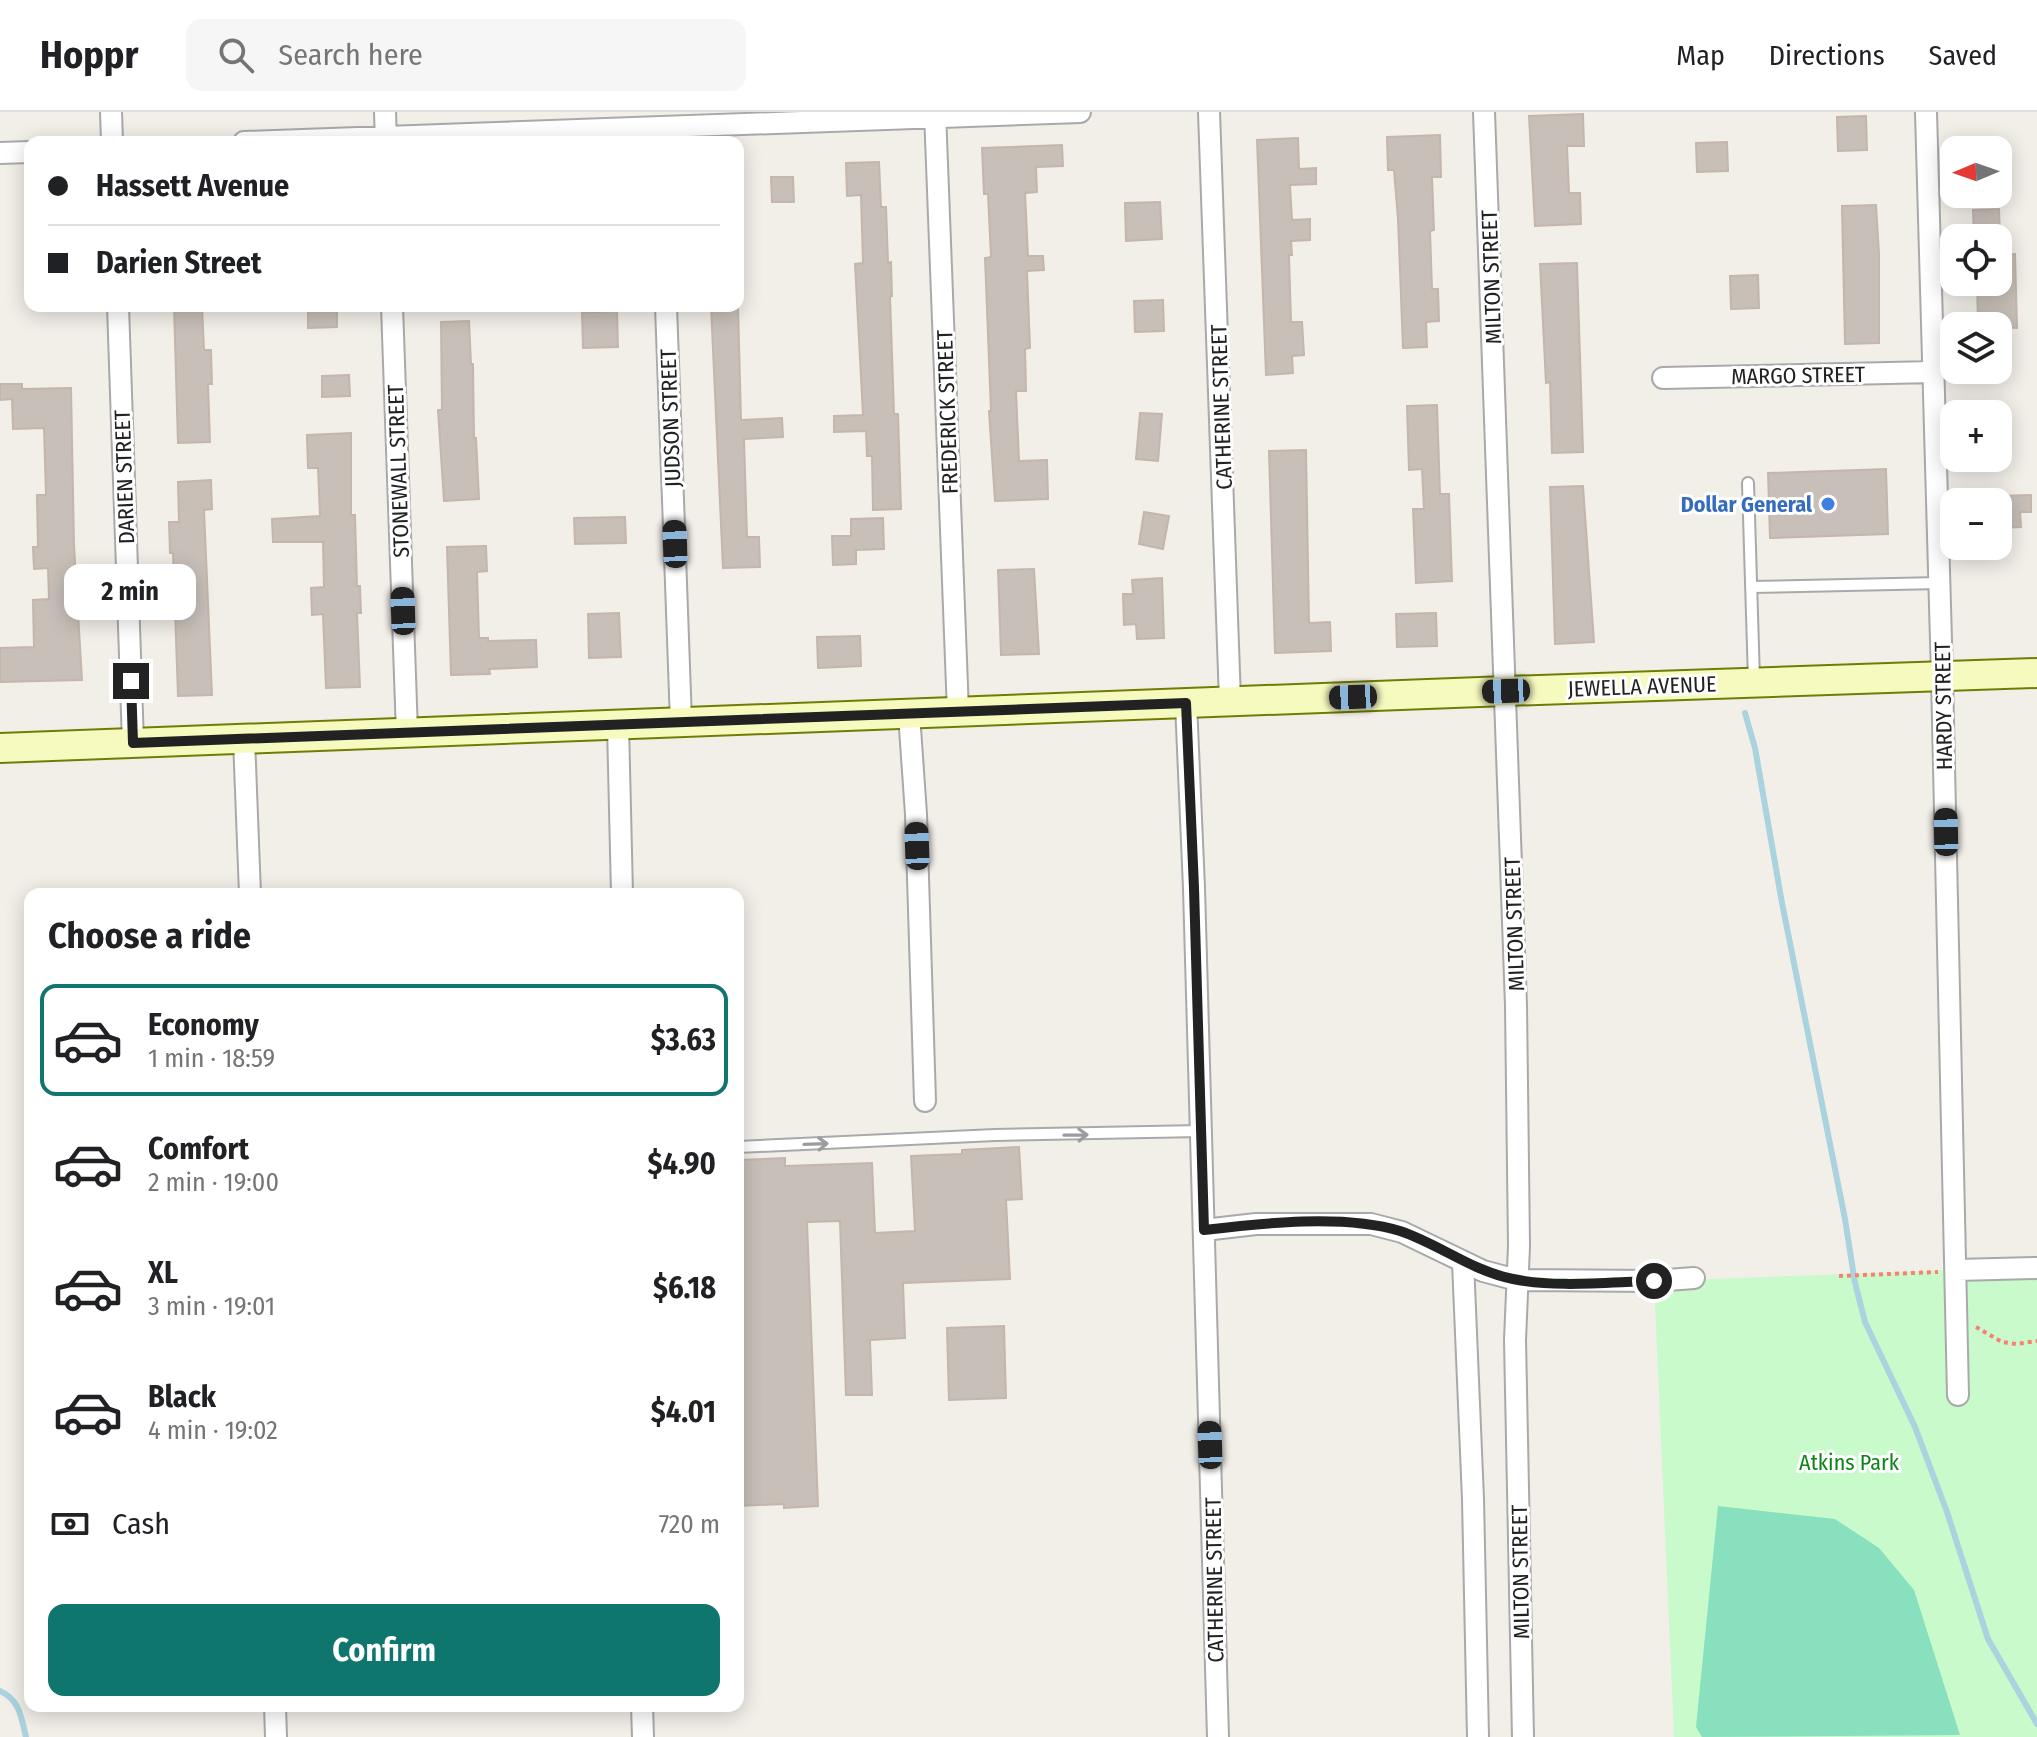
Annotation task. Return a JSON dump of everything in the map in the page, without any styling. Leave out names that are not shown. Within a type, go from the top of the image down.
[{"type":"main road","name":"JEWELLA AVENUE","points":[[0,748],[2037,673]]},
{"type":"street","points":[[111,112],[112,136]]},
{"type":"street","points":[[385,112],[386,136]]},
{"type":"street","points":[[470,136],[935,114],[1080,112]]},
{"type":"street","name":"CATHERINE STREET","points":[[1209,112],[1230,701]]},
{"type":"street","name":"MILTON STREET","points":[[1484,112],[1516,1005],[1515,1340],[1523,1737]]},
{"type":"street","name":"HARDY STREET","points":[[1926,112],[1958,1395]]},
{"type":"street","name":"FREDERICK STREET","points":[[935,114],[958,712]]},
{"type":"street","points":[[0,153],[24,152]]},
{"type":"street","name":"DARIEN STREET","points":[[118,312],[133,743]]},
{"type":"street","name":"STONEWALL STREET","points":[[392,312],[407,733]]},
{"type":"street","name":"JUDSON STREET","points":[[666,312],[681,722]]},
{"type":"street","name":"MARGO STREET","points":[[1663,378],[1933,372]]},
{"type":"street","name":"CATHERINE STREET","points":[[1186,703],[1218,1737]]},
{"type":"street","points":[[909,714],[916,814],[925,1101]]},
{"type":"street","points":[[618,725],[622,888]]},
{"type":"street","points":[[244,739],[250,888]]},
{"type":"street","points":[[1204,1230],[1256,1224],[1371,1224],[1402,1232],[1463,1262],[1517,1280],[1694,1278]]},
{"type":"street","name":"MILTON STREET","points":[[1463,1262],[1478,1737]]},
{"type":"street","points":[[1957,1270],[2037,1268]]},
{"type":"street","points":[[275,1712],[276,1737]]},
{"type":"street","points":[[642,1712],[643,1737]]},
{"type":"lane","points":[[1748,483],[1754,682]]},
{"type":"lane","points":[[1751,587],[1940,583]]},
{"type":"lane","points":[[744,1147],[995,1135],[1201,1131]]},
{"type":"path","points":[[1839,1276],[1929,1274],[1957,1270]]},
{"type":"path","points":[[1957,1329],[1972,1326],[2002,1342],[2037,1341]]},
{"type":"green space","name":"Atkins Park","points":[[2037,1267],[2037,1737],[1674,1737],[1654,1281]]},
{"type":"green space","points":[[1718,1506],[1835,1519],[1879,1548],[1914,1590],[1960,1735],[1702,1737],[1696,1727]]},
{"type":"building","points":[[1583,114],[1584,146],[1567,146],[1569,193],[1580,193],[1581,224],[1535,226],[1529,116]]},
{"type":"building","points":[[1866,116],[1867,150],[1838,151],[1837,117]]},
{"type":"building","points":[[1440,135],[1441,177],[1432,177],[1434,230],[1430,231],[1432,289],[1438,289],[1439,321],[1426,322],[1427,347],[1403,348],[1398,219],[1394,170],[1388,170],[1387,137]]},
{"type":"building","points":[[1298,138],[1299,169],[1316,168],[1316,184],[1290,185],[1292,220],[1310,219],[1310,240],[1291,241],[1292,255],[1289,255],[1291,322],[1302,322],[1304,355],[1292,356],[1293,373],[1266,375],[1257,140]]},
{"type":"building","points":[[1727,142],[1728,171],[1697,172],[1696,143]]},
{"type":"building","points":[[1062,145],[1063,166],[1036,167],[1037,192],[1025,193],[1028,256],[1043,256],[1044,270],[1027,271],[1030,348],[1025,349],[1026,391],[1016,391],[1019,461],[1047,460],[1048,499],[995,501],[985,258],[991,257],[982,148]]},
{"type":"building","points":[[879,162],[881,207],[886,207],[888,263],[891,262],[894,414],[898,414],[901,509],[873,510],[872,456],[867,456],[866,431],[834,432],[834,416],[863,415],[855,264],[863,263],[861,195],[847,196],[846,163]]},
{"type":"building","points":[[771,177],[793,177],[794,202],[772,202]]},
{"type":"building","points":[[1160,202],[1162,239],[1126,241],[1125,203]]},
{"type":"building","points":[[1876,205],[1879,343],[1845,344],[1842,206]]},
{"type":"building","points":[[1999,209],[2000,224],[1974,224],[1973,210]]},
{"type":"building","points":[[2012,254],[2015,254],[2017,328],[2012,328],[2012,312],[1978,312],[1977,296],[2012,296]]},
{"type":"building","points":[[1577,263],[1583,452],[1552,453],[1550,382],[1546,383],[1540,264]]},
{"type":"building","points":[[1758,275],[1759,308],[1731,309],[1730,276]]},
{"type":"building","points":[[1163,300],[1164,331],[1135,332],[1134,301]]},
{"type":"building","points":[[174,312],[202,312],[204,350],[211,350],[212,384],[208,384],[210,442],[178,443]]},
{"type":"building","points":[[308,312],[337,312],[337,327],[308,328]]},
{"type":"building","points":[[617,312],[618,347],[583,348],[582,313]]},
{"type":"building","points":[[711,312],[738,312],[741,420],[782,418],[783,437],[744,439],[747,537],[759,537],[760,567],[723,568]]},
{"type":"building","points":[[469,321],[479,499],[444,501],[438,410],[442,410],[441,322]]},
{"type":"building","points":[[349,375],[350,396],[322,397],[322,376]]},
{"type":"building","points":[[0,384],[22,384],[22,389],[71,388],[74,545],[82,680],[0,682],[0,648],[34,647],[33,600],[49,599],[48,568],[34,569],[33,547],[38,547],[37,495],[46,495],[44,428],[13,429],[12,399],[0,400]]},
{"type":"building","points":[[1437,405],[1440,494],[1449,494],[1452,581],[1416,583],[1413,509],[1424,509],[1422,469],[1409,470],[1407,406]]},
{"type":"building","points":[[1140,413],[1162,414],[1158,461],[1136,459]]},
{"type":"building","points":[[351,433],[351,515],[355,515],[361,613],[357,613],[360,687],[326,688],[323,614],[312,615],[311,588],[324,587],[323,542],[273,542],[272,519],[320,516],[318,468],[308,468],[307,435]]},
{"type":"building","points":[[1306,450],[1309,623],[1330,622],[1331,651],[1275,653],[1269,451]]},
{"type":"building","name":"Dollar General","points":[[1886,469],[1888,534],[1770,538],[1768,473]]},
{"type":"building","points":[[211,480],[212,509],[204,510],[212,695],[178,696],[169,522],[179,522],[178,482]]},
{"type":"building","points":[[1583,486],[1594,642],[1555,644],[1550,487]]},
{"type":"building","points":[[2031,495],[2031,512],[2020,512],[2021,527],[2012,527],[2012,496]]},
{"type":"building","points":[[1144,512],[1169,516],[1163,549],[1139,544]]},
{"type":"building","points":[[625,517],[626,543],[575,544],[574,518]]},
{"type":"building","points":[[883,518],[884,549],[856,550],[856,564],[833,565],[832,536],[851,536],[851,519]]},
{"type":"building","points":[[486,546],[487,571],[477,572],[479,638],[488,638],[488,641],[536,640],[537,667],[489,669],[490,674],[451,675],[447,547]]},
{"type":"building","points":[[1034,569],[1039,654],[1001,655],[998,570]]},
{"type":"building","points":[[1162,578],[1164,638],[1137,639],[1136,624],[1124,625],[1123,594],[1133,594],[1132,580]]},
{"type":"building","points":[[619,613],[621,657],[589,658],[588,614]]},
{"type":"building","points":[[1436,613],[1437,646],[1397,647],[1396,614]]},
{"type":"building","points":[[860,636],[861,666],[818,668],[817,637]]},
{"type":"building","points":[[1019,1147],[1022,1199],[1006,1200],[1010,1279],[903,1283],[905,1338],[870,1340],[872,1395],[846,1395],[840,1221],[807,1222],[818,1506],[744,1506],[744,1160],[785,1158],[785,1166],[872,1163],[875,1233],[915,1231],[911,1156],[962,1154],[962,1150]]},
{"type":"building","points":[[1004,1326],[1006,1398],[949,1400],[947,1328]]},
{"type":"waterway","points":[[1745,713],[1755,748],[1782,903],[1865,1322],[1915,1427],[1947,1512],[1988,1639],[2037,1724]]},
{"type":"waterway","points":[[0,1691],[16,1704],[26,1737]]},
{"type":"place","name":"Dollar General","points":[[1828,504]]},
{"type":"route","points":[[131,681],[133,743],[1186,703],[1204,1230],[1256,1224],[1371,1224],[1402,1232],[1502,1277],[1550,1282],[1654,1281]]}]
